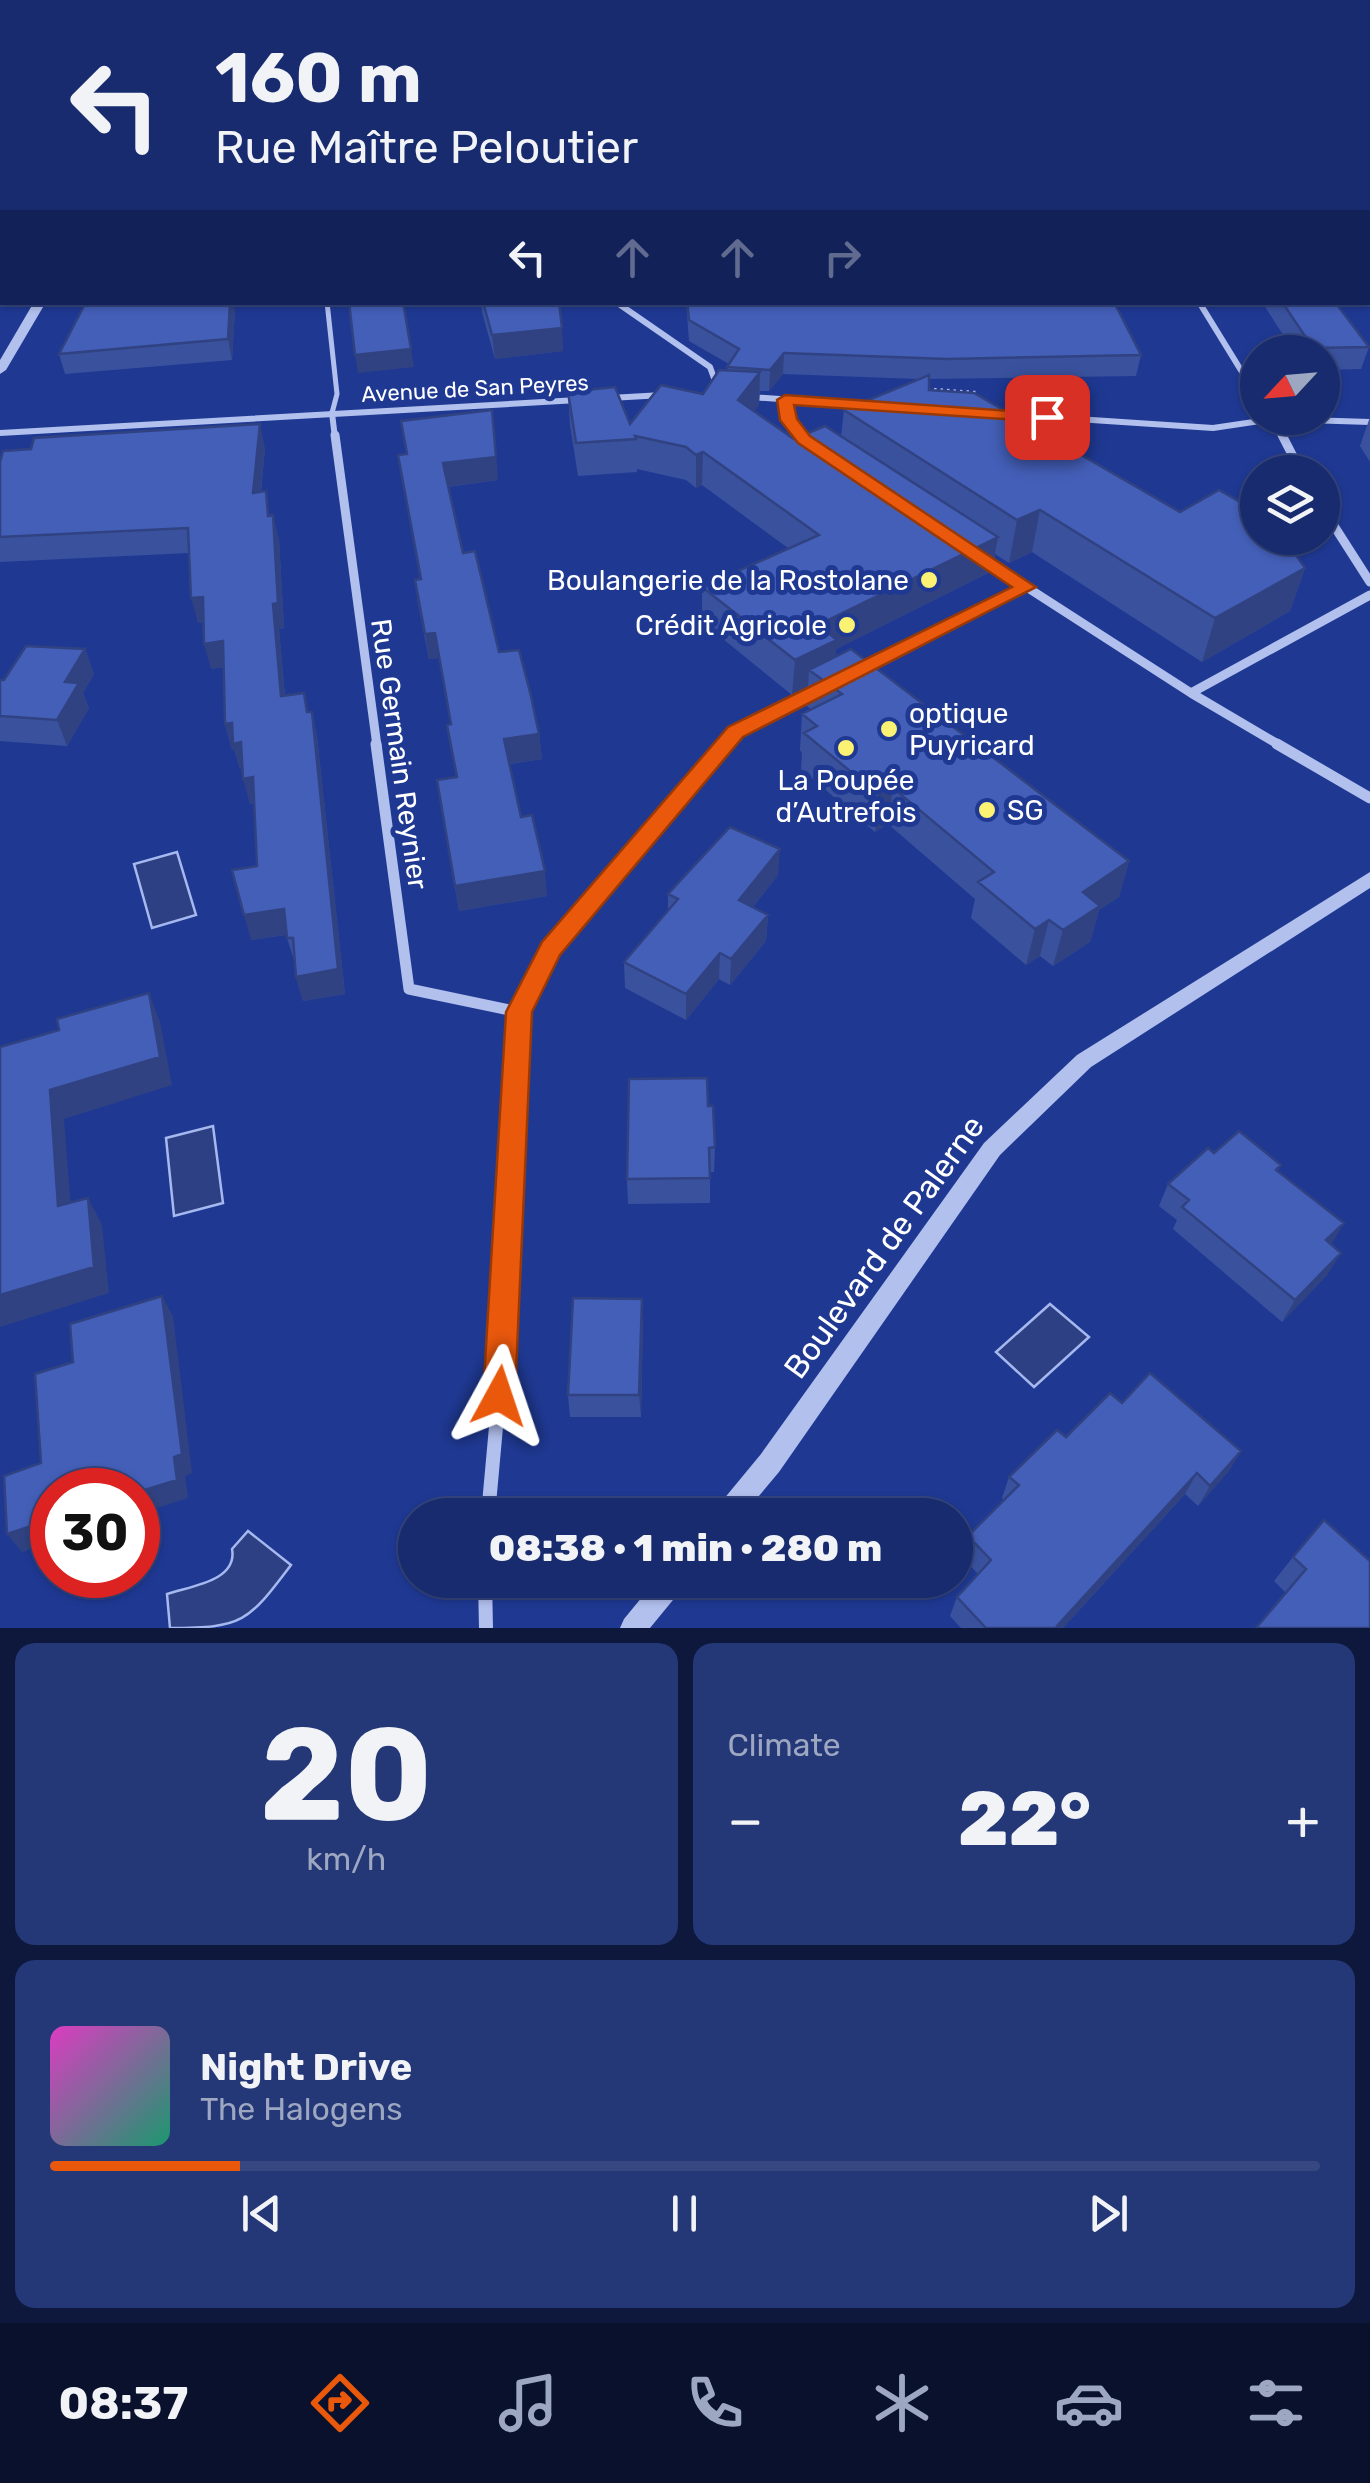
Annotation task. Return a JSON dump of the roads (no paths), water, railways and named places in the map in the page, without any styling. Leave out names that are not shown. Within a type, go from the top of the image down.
[{"type":"street","points":[[0,370],[38,305]]},
{"type":"street","points":[[620,305],[710,367],[720,395]]},
{"type":"street","points":[[1201,305],[1240,369]]},
{"type":"street","name":"Avenue de San Peyres","points":[[600,398],[677,394]]},
{"type":"street","points":[[704,394],[885,406]]},
{"type":"street","name":"Avenue de San Peyres","points":[[0,433],[581,400]]},
{"type":"street","points":[[785,400],[788,420],[820,450]]},
{"type":"street","name":"Rue Germain Reynier","points":[[332,413],[409,990],[519,1012]]},
{"type":"street","points":[[985,413],[1213,428],[1240,424]]},
{"type":"street","points":[[1340,421],[1366,422],[1370,414]]},
{"type":"street","points":[[1340,535],[1370,582]]},
{"type":"street","points":[[978,556],[1191,693],[1370,798]]},
{"type":"street","points":[[843,678],[1026,587]]},
{"type":"street","points":[[1191,693],[1370,594]]},
{"type":"street","points":[[490,1498],[506,1317],[519,1012],[551,948],[736,732],[825,688]]},
{"type":"street","name":"Boulevard de Palerne","points":[[740,1498],[770,1463],[992,1149],[1084,1060],[1370,879]]},
{"type":"street","points":[[485,1598],[486,1628]]},
{"type":"street","points":[[633,1628],[658,1598]]},
{"type":"lane","points":[[327,305],[337,394],[332,413]]},
{"type":"water","points":[[177,852],[196,915],[152,928],[134,864]]},
{"type":"water","points":[[213,1126],[223,1203],[174,1216],[166,1138]]},
{"type":"water","points":[[1050,1304],[1089,1337],[1034,1387],[996,1352]]},
{"type":"water","points":[[248,1531],[291,1565],[264,1599],[242,1618],[229,1623],[170,1628],[167,1594],[220,1575],[232,1560],[232,1549]]},
{"type":"place","name":"Boulangerie de la Rostolane","points":[[929,580]]},
{"type":"place","name":"Crédit Agricole","points":[[847,625]]},
{"type":"place","name":"optique Puyricard","points":[[889,729]]},
{"type":"place","name":"La Poupée d’Autrefois","points":[[846,748]]},
{"type":"place","name":"SG","points":[[987,810]]}]
